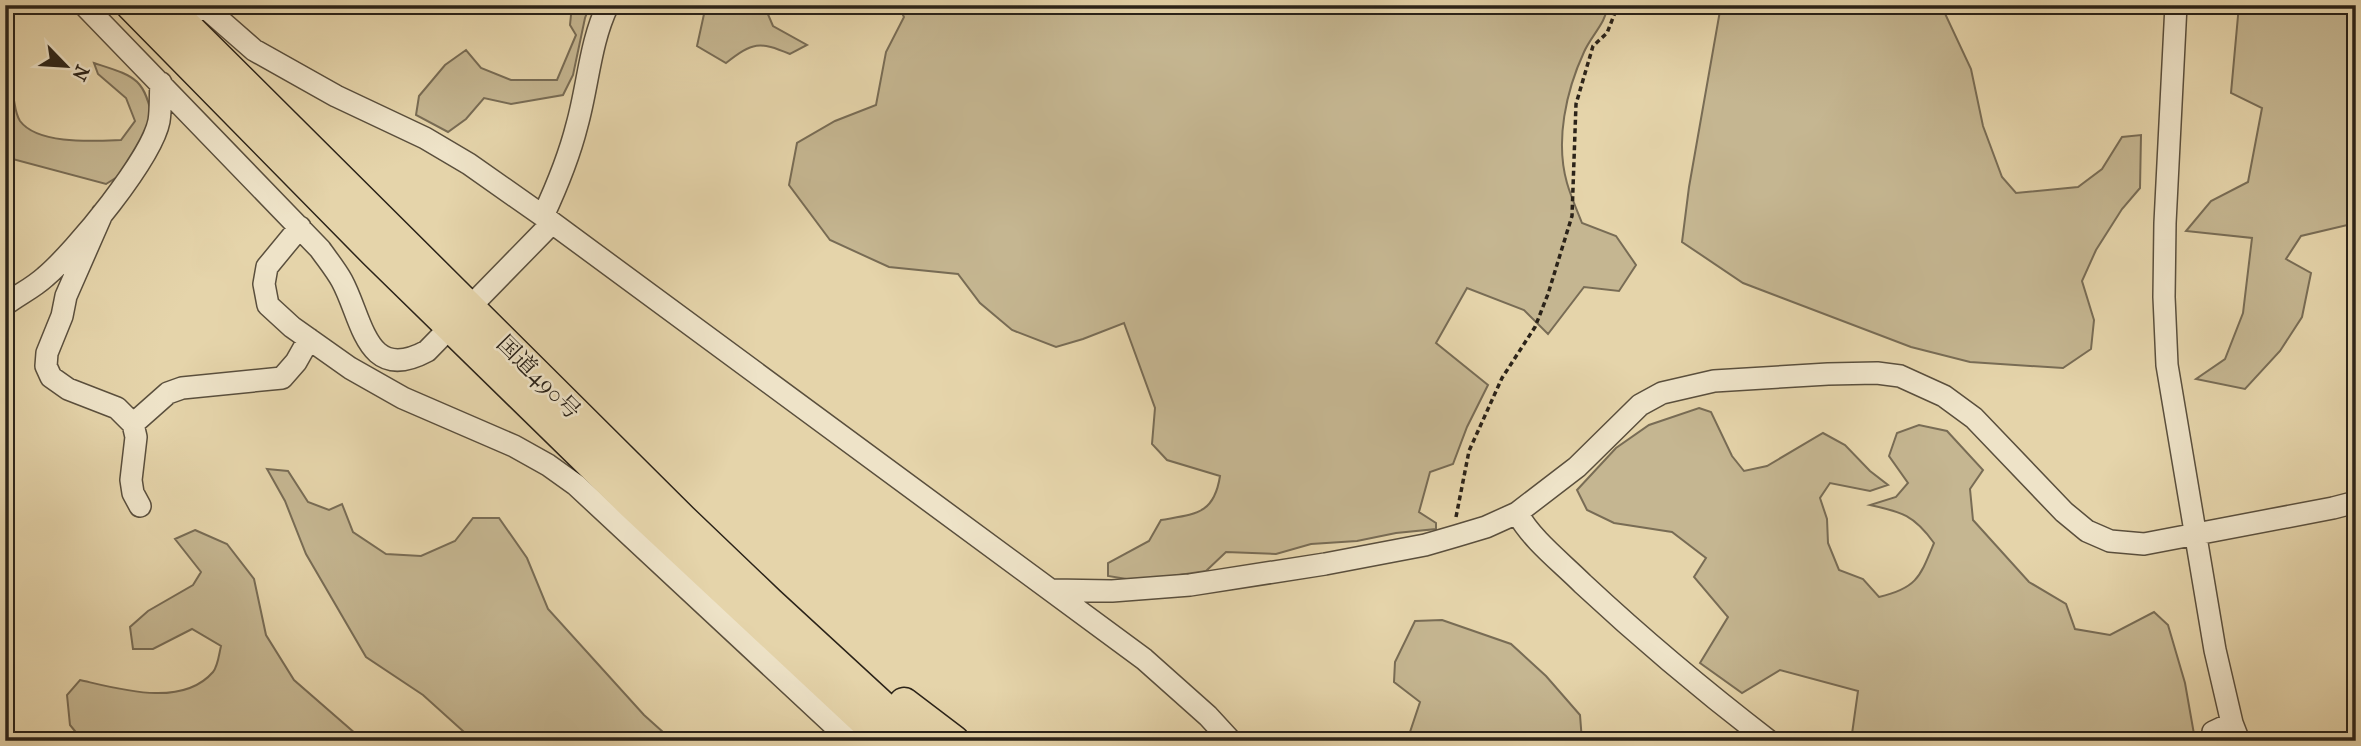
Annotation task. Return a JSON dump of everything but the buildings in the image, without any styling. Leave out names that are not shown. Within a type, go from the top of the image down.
[{"type":"highway","name":"国道490号","points":[[131,5],[375,253],[461,318],[920,741]]},
{"type":"highway","name":"国道490号","points":[[170,11],[461,318],[632,505],[886,741]]},
{"type":"highway","points":[[769,602],[954,741]]},
{"type":"street","points":[[84,5],[300,226],[341,279],[374,352],[386,359],[400,362],[427,351],[461,318],[547,219],[578,124],[602,18],[608,5]]},
{"type":"street","points":[[2176,5],[2165,223],[2164,310],[2167,365],[2179,441],[2215,650],[2236,732],[2213,732],[2212,741]]},
{"type":"street","points":[[170,11],[206,8],[254,50],[336,96],[425,138],[468,164],[547,219],[1144,659],[1208,716],[1231,741]]},
{"type":"street","points":[[5,305],[46,276],[102,214],[148,148],[159,121],[161,83]]},
{"type":"street","points":[[102,214],[65,296],[62,316],[47,353],[46,366],[51,377],[68,389],[117,408],[133,424],[136,437],[131,480],[133,493],[140,506]]},
{"type":"street","points":[[300,226],[267,267],[264,284],[268,305],[292,327],[350,368],[403,398],[514,446],[576,485],[851,741]]},
{"type":"street","points":[[133,424],[168,393],[182,388],[282,378],[296,362],[309,339]]},
{"type":"street","points":[[1052,590],[1112,591],[1190,585],[1425,545],[1486,527],[1517,513],[1577,467],[1640,405],[1662,393],[1714,382],[1828,374],[1877,373],[1900,376],[1944,396],[1974,418],[2064,512],[2087,531],[2110,541],[2144,544],[2197,536],[2356,502]]},
{"type":"street","points":[[1517,513],[1527,531],[1599,598],[1693,682],[1769,741]]},
{"type":"path","points":[[1457,536],[1456,509],[1469,451],[1502,378],[1535,327],[1572,216],[1576,104],[1593,46],[1607,33],[1618,5]]},
{"type":"shaded area","points":[[572,5],[590,5],[573,75],[563,95],[511,104],[484,98],[466,119],[448,132],[416,115],[419,96],[445,65],[466,50],[481,68],[511,80],[557,80],[576,35],[570,25]]},
{"type":"shaded area","points":[[706,5],[764,5],[773,26],[807,45],[790,54],[771,47],[750,47],[726,63],[697,46]]},
{"type":"shaded area","points":[[898,5],[1608,5],[1572,83],[1564,116],[1562,150],[1569,188],[1582,223],[1616,236],[1636,265],[1619,291],[1584,287],[1548,334],[1524,310],[1467,288],[1436,343],[1488,385],[1467,427],[1453,464],[1430,472],[1419,512],[1436,523],[1436,529],[1357,541],[1311,544],[1276,554],[1226,552],[1206,571],[1139,581],[1108,576],[1108,563],[1149,541],[1161,520],[1193,514],[1208,505],[1217,489],[1220,476],[1167,460],[1152,444],[1155,408],[1124,323],[1056,347],[1012,330],[980,303],[958,274],[889,267],[830,240],[789,185],[797,143],[835,121],[876,105],[886,52],[904,17]]},
{"type":"shaded area","points":[[1721,5],[1941,5],[1971,69],[1983,126],[2002,177],[2016,193],[2078,187],[2102,169],[2122,137],[2141,135],[2140,188],[2122,209],[2096,250],[2082,281],[2094,320],[2091,349],[2063,368],[1970,362],[1911,347],[1743,283],[1682,242]]},
{"type":"shaded area","points":[[2239,5],[2356,5],[2356,223],[2301,236],[2286,259],[2311,273],[2302,317],[2280,351],[2245,389],[2196,379],[2225,359],[2243,313],[2252,238],[2186,231],[2211,201],[2248,182],[2262,108],[2231,93]]},
{"type":"shaded area","points":[[94,63],[136,80],[150,107],[153,122],[122,174],[106,184],[5,157],[5,80],[11,89],[20,121],[28,129],[67,140],[121,140],[135,121],[126,98],[98,74]]},
{"type":"shaded area","points":[[1699,408],[1711,412],[1732,456],[1744,471],[1767,466],[1823,433],[1845,445],[1888,485],[1870,491],[1830,483],[1820,498],[1827,519],[1828,543],[1839,570],[1863,579],[1879,597],[1902,590],[1916,579],[1934,543],[1920,526],[1907,516],[1870,505],[1896,497],[1908,483],[1889,456],[1897,433],[1919,425],[1947,431],[1983,470],[1970,489],[1973,520],[2029,582],[2066,604],[2075,629],[2110,635],[2154,612],[2168,625],[2185,683],[2193,741],[1851,741],[1858,691],[1780,670],[1742,693],[1700,663],[1728,617],[1694,577],[1706,558],[1672,532],[1614,523],[1587,510],[1577,490],[1616,448],[1649,425]]},
{"type":"shaded area","points":[[267,469],[288,471],[308,502],[329,510],[342,504],[353,532],[386,554],[421,556],[455,541],[473,518],[499,518],[527,558],[548,609],[644,715],[673,741],[474,741],[423,695],[366,657],[306,554],[285,501]]},
{"type":"shaded area","points":[[195,530],[227,544],[254,579],[266,635],[294,680],[364,741],[83,741],[70,725],[67,695],[80,680],[131,691],[168,693],[185,690],[200,683],[215,669],[221,646],[192,629],[153,649],[133,649],[130,627],[148,611],[193,585],[201,572],[175,539]]},
{"type":"shaded area","points":[[1442,620],[1511,644],[1546,676],[1580,715],[1582,741],[1487,741],[1474,737],[1472,741],[1407,741],[1420,702],[1394,682],[1395,662],[1415,621]]}]
